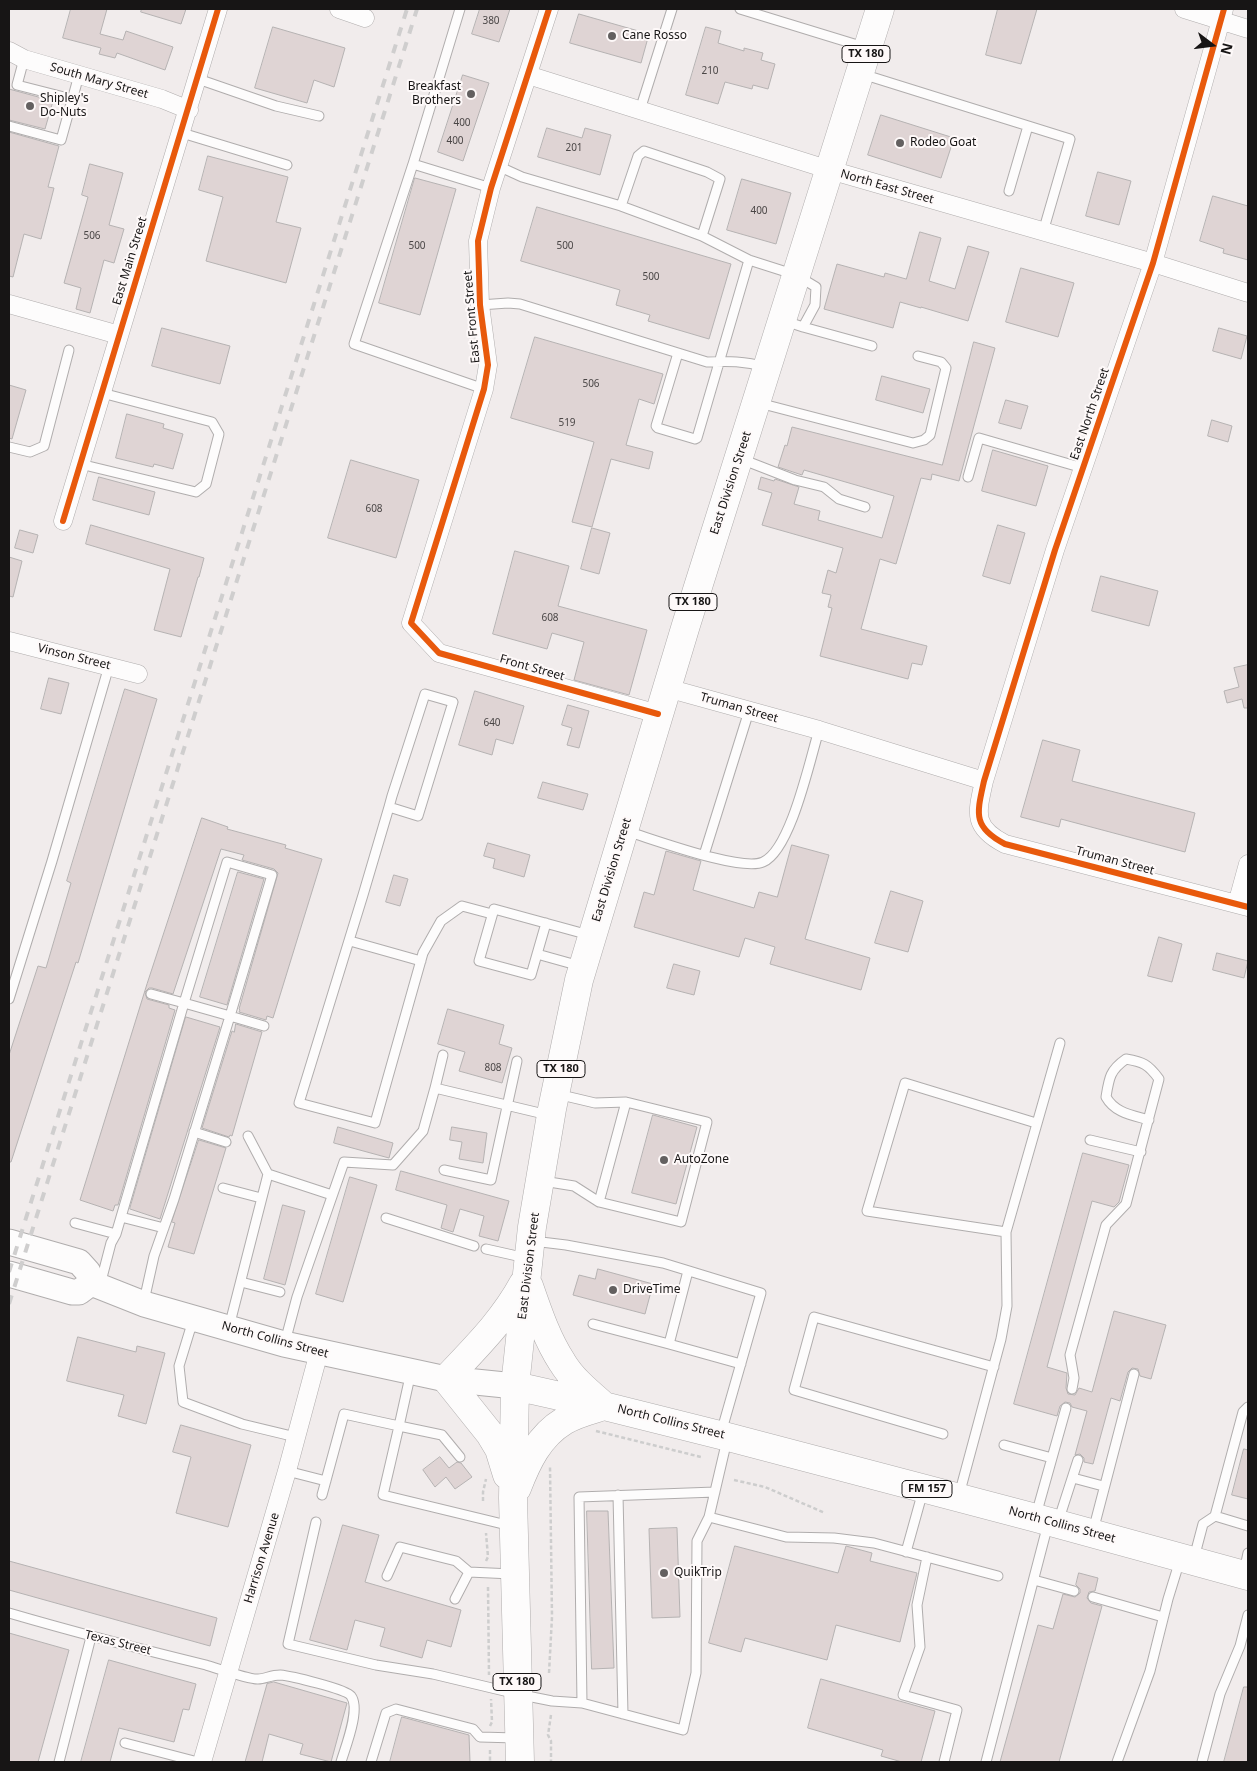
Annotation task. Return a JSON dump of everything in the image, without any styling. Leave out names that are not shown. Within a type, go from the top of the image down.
[{"type":"main road","name":"East Division Street","points":[[519,1750],[513,1498],[515,1386],[529,1259],[553,1105],[583,966],[658,714],[767,368],[793,324],[796,276],[880,9]]},
{"type":"main road","points":[[13,1275],[72,1292],[79,1292],[95,1284],[79,1262],[17,1245]]},
{"type":"main road","points":[[513,1498],[499,1449],[482,1422],[468,1408],[446,1379],[511,1307],[529,1259]]},
{"type":"main road","points":[[513,1498],[525,1468],[540,1442],[564,1420],[604,1406],[578,1383],[562,1363],[543,1325],[529,1259]]},
{"type":"main road","name":"North Collins Street","points":[[95,1284],[144,1304],[284,1344],[446,1379],[515,1386],[604,1406],[923,1488],[1187,1560],[1246,1568]]},
{"type":"street","name":"East Main Street","points":[[63,521],[189,110],[218,9]]},
{"type":"street","points":[[338,9],[365,18]]},
{"type":"street","name":"East Front Street","points":[[411,623],[484,389],[488,365],[480,305],[478,241],[491,188],[549,9]]},
{"type":"street","points":[[1184,9],[1222,15],[1248,29]]},
{"type":"street","name":"East North Street","points":[[982,826],[978,808],[984,781],[1055,550],[1153,263],[1222,15]]},
{"type":"street","name":"South Mary Street","points":[[16,55],[162,99],[189,110]]},
{"type":"street","name":"North East Street","points":[[528,75],[830,170],[1153,263],[1248,293]]},
{"type":"street","points":[[9,304],[119,335]]},
{"type":"street","name":"Front Street","points":[[411,623],[439,653],[658,714]]},
{"type":"street","name":"Vinson Street","points":[[9,641],[138,674]]},
{"type":"street","name":"Truman Street","points":[[667,688],[819,730],[984,781]]},
{"type":"street","name":"Truman Street","points":[[982,826],[991,837],[1005,844],[1243,906]]},
{"type":"street","points":[[1243,906],[1248,864]]},
{"type":"street","name":"Harrison Avenue","points":[[202,1762],[287,1471],[318,1352]]},
{"type":"lane","points":[[460,9],[413,164],[354,344],[484,389]]},
{"type":"lane","points":[[640,110],[672,9]]},
{"type":"lane","points":[[740,9],[864,61],[1028,126],[1070,139],[1043,232]]},
{"type":"lane","points":[[16,55],[17,85],[72,99]]},
{"type":"lane","points":[[9,126],[61,140],[78,75]]},
{"type":"lane","points":[[198,79],[276,106],[319,116]]},
{"type":"lane","points":[[1009,191],[1028,126]]},
{"type":"lane","points":[[182,133],[287,165]]},
{"type":"lane","points":[[621,206],[638,156],[644,151],[707,172],[720,179],[702,236]]},
{"type":"lane","points":[[413,164],[491,188]]},
{"type":"lane","points":[[498,166],[522,177],[621,206],[702,236],[750,260],[796,276]]},
{"type":"lane","points":[[678,353],[656,426],[692,439],[697,438],[750,260]]},
{"type":"lane","points":[[480,305],[520,304],[707,362],[729,360],[748,362],[767,368]]},
{"type":"lane","points":[[793,324],[872,346]]},
{"type":"lane","points":[[9,447],[30,452],[44,446],[69,350]]},
{"type":"lane","points":[[756,403],[913,443],[924,440],[930,435],[946,368],[941,362],[918,356]]},
{"type":"lane","points":[[80,464],[196,492],[206,484],[219,434],[212,422],[102,393]]},
{"type":"lane","points":[[968,477],[979,438],[1083,468]]},
{"type":"lane","points":[[739,458],[795,480],[824,487],[839,500],[865,507]]},
{"type":"lane","points":[[9,999],[52,862],[109,666]]},
{"type":"lane","points":[[389,807],[418,816],[453,702],[425,694],[389,807],[300,1103],[376,1123],[423,953],[441,921],[462,906],[492,914]]},
{"type":"lane","points":[[704,855],[749,711]]},
{"type":"lane","points":[[624,830],[725,861],[748,865],[764,862],[777,850],[791,824],[819,730]]},
{"type":"lane","points":[[95,1284],[116,1234],[227,862],[272,874],[230,1016],[154,1256],[144,1304]]},
{"type":"lane","points":[[546,923],[531,975],[479,961],[494,909],[546,923],[592,936]]},
{"type":"lane","points":[[350,941],[421,961]]},
{"type":"lane","points":[[537,954],[583,966]]},
{"type":"lane","points":[[151,994],[264,1026]]},
{"type":"lane","points":[[958,1498],[1001,1340],[1006,1306],[1006,1232],[1060,1044]]},
{"type":"lane","points":[[284,1344],[297,1297],[344,1162],[393,1165],[424,1131],[443,1055]]},
{"type":"lane","points":[[1072,1388],[1074,1378],[1070,1355],[1106,1225],[1126,1204],[1149,1120],[1159,1079],[1150,1066],[1126,1059],[1116,1066],[1110,1077],[1106,1097],[1110,1104],[1118,1110],[1149,1120]]},
{"type":"lane","points":[[444,1170],[492,1180],[517,1061]]},
{"type":"lane","points":[[1006,1232],[866,1211],[905,1084],[1036,1123]]},
{"type":"lane","points":[[435,1088],[507,1105],[626,1102],[707,1122],[681,1222],[599,1202],[574,1186],[540,1180]]},
{"type":"lane","points":[[599,1202],[626,1102]]},
{"type":"lane","points":[[194,1132],[226,1142]]},
{"type":"lane","points":[[229,1329],[268,1174],[248,1136]]},
{"type":"lane","points":[[1090,1140],[1140,1152]]},
{"type":"lane","points":[[268,1174],[332,1195]]},
{"type":"lane","points":[[223,1188],[262,1198]]},
{"type":"lane","points":[[121,1217],[164,1228]]},
{"type":"lane","points":[[386,1218],[474,1246]]},
{"type":"lane","points":[[75,1222],[116,1234]]},
{"type":"lane","points":[[316,1522],[288,1644],[376,1665],[433,1674],[517,1694],[552,1701],[582,1703],[683,1730],[696,1673],[698,1541],[709,1517],[724,1436],[741,1364],[761,1293],[663,1263],[566,1245],[529,1259],[486,1249]]},
{"type":"lane","points":[[669,1344],[688,1271]]},
{"type":"lane","points":[[241,1282],[280,1292]]},
{"type":"lane","points":[[943,1434],[794,1390],[814,1317],[994,1366]]},
{"type":"lane","points":[[198,1319],[190,1330],[179,1366],[183,1402],[242,1424],[296,1437]]},
{"type":"lane","points":[[593,1324],[741,1364]]},
{"type":"lane","points":[[411,1372],[383,1495],[514,1527]]},
{"type":"lane","points":[[1092,1534],[1103,1486],[1134,1374]]},
{"type":"lane","points":[[1118,1762],[1150,1671],[1163,1617],[1204,1524],[1215,1516],[1243,1412],[1248,1407]]},
{"type":"lane","points":[[986,1762],[1034,1580],[1047,1521],[1052,1458],[1066,1408]]},
{"type":"lane","points":[[322,1495],[344,1414],[442,1435],[460,1457]]},
{"type":"lane","points":[[1004,1445],[1052,1458]]},
{"type":"lane","points":[[1047,1521],[1073,1478],[1078,1460]]},
{"type":"lane","points":[[287,1471],[326,1481]]},
{"type":"lane","points":[[1073,1478],[1103,1486]]},
{"type":"lane","points":[[906,1552],[923,1488]]},
{"type":"lane","points":[[582,1703],[579,1496],[715,1492]]},
{"type":"lane","points":[[618,1495],[623,1714]]},
{"type":"lane","points":[[1215,1516],[1248,1526]]},
{"type":"lane","points":[[709,1517],[786,1537],[834,1538],[874,1543],[998,1576]]},
{"type":"lane","points":[[387,1576],[400,1547],[456,1561],[469,1572],[515,1574]]},
{"type":"lane","points":[[927,1557],[918,1605],[920,1647],[903,1695],[956,1710],[944,1762]]},
{"type":"lane","points":[[454,1599],[469,1572]]},
{"type":"lane","points":[[1034,1580],[1074,1591]]},
{"type":"lane","points":[[1093,1597],[1163,1617]]},
{"type":"lane","name":"Texas Street","points":[[9,1612],[91,1637],[228,1670],[257,1680],[271,1675],[281,1675],[339,1689],[351,1695],[354,1702],[354,1716],[341,1762]]},
{"type":"lane","points":[[1202,1762],[1220,1694],[1240,1646],[1248,1615]]},
{"type":"lane","points":[[59,1762],[91,1637]]},
{"type":"lane","points":[[371,1762],[386,1712],[396,1709],[473,1729],[480,1738],[519,1750]]},
{"type":"lane","points":[[125,1743],[198,1762]]},
{"type":"path","points":[[734,1480],[765,1487],[825,1513]]},
{"type":"path","points":[[484,1564],[488,1557],[486,1533]]},
{"type":"path","points":[[488,1587],[491,1670],[489,1677]]},
{"type":"path","points":[[489,1696],[491,1699],[492,1722],[489,1727]]},
{"type":"path","points":[[551,1715],[548,1735],[551,1741],[551,1762]]},
{"type":"path","points":[[490,1750],[490,1762]]},
{"type":"building","points":[[71,9],[107,9],[100,34],[123,40],[126,31],[173,47],[165,70],[117,53],[115,58],[99,54],[101,48],[63,38]]},
{"type":"building","points":[[142,9],[186,9],[181,24],[141,12]]},
{"type":"building","points":[[480,9],[510,9],[499,42],[472,34]]},
{"type":"building","points":[[998,9],[1037,9],[1021,64],[986,55]]},
{"type":"building","points":[[579,14],[649,34],[641,63],[570,43]]},
{"type":"building","points":[[273,27],[345,48],[334,87],[314,80],[307,103],[255,88]]},
{"type":"building","points":[[706,27],[721,31],[718,43],[744,51],[744,48],[763,53],[761,60],[775,64],[768,89],[753,85],[752,89],[725,82],[718,104],[686,95]]},
{"type":"building","points":[[463,75],[489,83],[463,161],[438,152]]},
{"type":"building","name":"Shipley's Do-Nuts","points":[[9,89],[53,101],[45,129],[9,120]]},
{"type":"building","points":[[881,115],[954,138],[941,178],[868,155]]},
{"type":"building","points":[[547,128],[582,138],[585,128],[611,135],[600,175],[538,157]]},
{"type":"building","points":[[9,132],[59,146],[48,187],[54,188],[41,239],[24,234],[13,277],[9,276]]},
{"type":"building","points":[[208,156],[288,177],[276,222],[301,228],[286,283],[206,261],[223,197],[199,190]]},
{"type":"building","points":[[90,164],[123,173],[109,225],[124,229],[114,263],[104,260],[90,313],[76,309],[81,288],[64,283],[88,197],[82,195]]},
{"type":"building","points":[[1098,172],[1131,181],[1119,225],[1086,216]]},
{"type":"building","points":[[415,178],[456,189],[420,315],[379,303]]},
{"type":"building","points":[[742,179],[791,193],[776,244],[727,230]]},
{"type":"building","points":[[1213,196],[1248,206],[1248,260],[1223,253],[1224,249],[1200,241]]},
{"type":"building","points":[[537,207],[731,264],[709,339],[648,321],[650,315],[616,305],[620,290],[521,261]]},
{"type":"building","points":[[920,232],[941,238],[929,281],[955,289],[968,246],[989,252],[968,321],[900,302],[893,328],[824,309],[837,264],[884,277],[885,273],[906,279]]},
{"type":"building","points":[[1021,268],[1074,283],[1058,337],[1006,322]]},
{"type":"building","points":[[162,328],[230,346],[220,384],[152,366]]},
{"type":"building","points":[[1219,328],[1247,336],[1241,359],[1213,351]]},
{"type":"building","points":[[535,337],[663,374],[654,404],[639,399],[626,445],[653,452],[649,469],[611,459],[592,527],[572,522],[594,442],[511,418]]},
{"type":"building","points":[[974,342],[995,348],[959,481],[932,474],[931,480],[921,478],[896,564],[880,559],[861,629],[927,646],[922,665],[912,663],[908,679],[820,656],[832,608],[828,607],[831,595],[822,593],[828,570],[836,573],[843,548],[762,525],[772,493],[758,489],[761,477],[774,481],[775,479],[799,487],[794,504],[820,511],[818,520],[882,538],[894,496],[804,470],[802,475],[778,467],[785,445],[787,446],[792,427],[942,465]]},
{"type":"building","points":[[882,376],[930,389],[923,413],[876,400]]},
{"type":"building","points":[[9,385],[26,390],[12,439],[9,438]]},
{"type":"building","points":[[1006,400],[1028,406],[1021,429],[999,423]]},
{"type":"building","points":[[127,414],[164,424],[163,428],[183,434],[173,469],[154,464],[153,467],[116,458]]},
{"type":"building","points":[[1212,420],[1232,426],[1228,442],[1208,436]]},
{"type":"building","points":[[993,450],[1048,466],[1036,506],[982,491]]},
{"type":"building","points":[[351,460],[419,480],[396,558],[328,538]]},
{"type":"building","points":[[99,477],[155,492],[149,515],[93,500]]},
{"type":"building","points":[[91,525],[204,558],[181,637],[154,630],[170,569],[86,544]]},
{"type":"building","points":[[998,525],[1025,533],[1010,584],[983,576]]},
{"type":"building","points":[[592,528],[610,533],[599,574],[581,569]]},
{"type":"building","points":[[20,530],[38,535],[33,553],[15,548]]},
{"type":"building","points":[[515,551],[569,566],[558,606],[647,630],[629,695],[574,680],[584,642],[552,633],[547,649],[493,634]]},
{"type":"building","points":[[9,557],[22,561],[13,597],[9,596]]},
{"type":"building","points":[[1101,576],[1158,591],[1149,626],[1092,611]]},
{"type":"building","points":[[1248,665],[1248,708],[1244,708],[1242,699],[1227,703],[1224,691],[1239,687],[1234,668]]},
{"type":"building","points":[[49,678],[69,683],[61,714],[41,709]]},
{"type":"building","points":[[125,689],[157,699],[78,963],[76,962],[11,1162],[9,1162],[9,1055],[38,966],[46,968],[71,883],[67,881]]},
{"type":"building","points":[[475,691],[524,706],[513,744],[496,739],[492,755],[459,745]]},
{"type":"building","points":[[568,705],[589,711],[579,748],[567,745],[572,728],[562,725]]},
{"type":"building","points":[[1043,740],[1080,750],[1072,781],[1195,813],[1185,852],[1061,819],[1059,827],[1021,817]]},
{"type":"building","points":[[543,782],[588,794],[583,810],[538,798]]},
{"type":"building","points":[[202,818],[228,827],[227,829],[286,845],[285,848],[322,859],[273,1018],[267,1016],[266,1020],[239,1012],[239,1009],[278,873],[274,869],[242,860],[244,855],[221,849],[173,994],[152,988],[145,992],[147,999],[169,1005],[169,1008],[175,1010],[118,1205],[115,1205],[113,1211],[80,1200],[147,984]]},
{"type":"building","points":[[488,843],[530,855],[524,877],[493,868],[495,859],[484,856]]},
{"type":"building","points":[[792,845],[829,855],[805,939],[870,958],[861,990],[770,964],[775,947],[745,938],[739,957],[634,927],[644,892],[654,895],[666,851],[701,861],[693,890],[754,908],[759,892],[777,897]]},
{"type":"building","points":[[238,872],[264,879],[227,1005],[200,997]]},
{"type":"building","points":[[394,875],[408,879],[400,906],[386,902]]},
{"type":"building","points":[[891,891],[923,901],[908,952],[875,943]]},
{"type":"building","points":[[1159,937],[1182,944],[1172,982],[1148,976]]},
{"type":"building","points":[[1217,953],[1248,961],[1244,978],[1213,970]]},
{"type":"building","points":[[674,964],[700,971],[694,995],[667,988]]},
{"type":"building","points":[[448,1009],[504,1025],[499,1044],[512,1048],[502,1083],[459,1071],[465,1052],[438,1044]]},
{"type":"building","points":[[186,1017],[220,1027],[160,1219],[130,1209]]},
{"type":"building","points":[[236,1024],[262,1032],[232,1136],[230,1135],[229,1137],[202,1128],[232,1031],[234,1032]]},
{"type":"building","name":"AutoZone","points":[[653,1115],[697,1127],[676,1204],[632,1193]]},
{"type":"building","points":[[338,1127],[393,1143],[389,1158],[334,1143]]},
{"type":"building","points":[[452,1127],[487,1133],[483,1163],[459,1159],[462,1142],[450,1140]]},
{"type":"building","points":[[199,1140],[226,1148],[194,1254],[168,1247],[175,1223],[172,1222]]},
{"type":"building","points":[[1083,1153],[1129,1165],[1119,1202],[1114,1207],[1092,1201],[1047,1367],[1067,1373],[1066,1388],[1068,1394],[1075,1395],[1079,1388],[1092,1392],[1114,1311],[1166,1325],[1151,1379],[1140,1376],[1138,1369],[1132,1368],[1128,1372],[1120,1401],[1111,1398],[1093,1464],[1084,1462],[1084,1458],[1080,1454],[1075,1455],[1087,1411],[1072,1407],[1070,1403],[1065,1402],[1060,1406],[1057,1416],[1014,1404]]},
{"type":"building","points":[[401,1171],[509,1201],[498,1241],[479,1236],[484,1216],[460,1209],[453,1232],[441,1228],[447,1205],[396,1190]]},
{"type":"building","points":[[350,1177],[377,1185],[343,1302],[316,1294]]},
{"type":"building","points":[[283,1205],[305,1211],[285,1285],[264,1279]]},
{"type":"building","name":"DriveTime","points":[[598,1269],[653,1284],[645,1314],[573,1295],[579,1275],[595,1279]]},
{"type":"building","points":[[78,1337],[136,1352],[137,1346],[165,1353],[146,1424],[118,1416],[124,1395],[67,1381]]},
{"type":"building","points":[[181,1425],[251,1445],[228,1527],[176,1513],[191,1457],[173,1452]]},
{"type":"building","points":[[1244,1449],[1248,1450],[1248,1499],[1232,1495]]},
{"type":"building","points":[[440,1457],[449,1468],[457,1462],[461,1463],[472,1477],[455,1489],[446,1477],[435,1487],[423,1470]]},
{"type":"building","points":[[587,1511],[608,1511],[614,1668],[592,1669]]},
{"type":"building","points":[[343,1525],[379,1535],[365,1582],[461,1610],[451,1647],[427,1640],[422,1658],[380,1646],[385,1628],[355,1620],[347,1650],[310,1640]]},
{"type":"building","name":"QuikTrip","points":[[677,1528],[680,1617],[652,1618],[649,1529]]},
{"type":"building","points":[[735,1546],[838,1573],[846,1546],[872,1553],[870,1561],[917,1573],[900,1642],[836,1625],[827,1660],[745,1638],[741,1652],[709,1643]]},
{"type":"building","points":[[9,1561],[217,1618],[210,1646],[9,1590]]},
{"type":"building","points":[[1079,1573],[1098,1578],[1095,1591],[1089,1592],[1087,1598],[1091,1603],[1102,1606],[1059,1762],[1000,1762],[1038,1625],[1053,1629],[1063,1594],[1075,1597],[1080,1593],[1080,1589],[1076,1585]]},
{"type":"building","points":[[9,1633],[69,1650],[38,1762],[9,1762]]},
{"type":"building","points":[[109,1660],[196,1684],[189,1710],[183,1709],[174,1742],[119,1728],[110,1762],[81,1762]]},
{"type":"building","points":[[821,1679],[935,1711],[921,1762],[902,1762],[881,1756],[883,1750],[808,1728]]},
{"type":"building","points":[[274,1682],[347,1703],[331,1762],[300,1754],[303,1744],[269,1734],[262,1762],[245,1762],[267,1684]]},
{"type":"building","points":[[1244,1687],[1248,1687],[1248,1762],[1224,1762]]},
{"type":"building","points":[[402,1717],[469,1735],[470,1762],[390,1762]]},
{"type":"railway","points":[[9,1272],[407,9]]},
{"type":"railway","points":[[9,1304],[417,9]]},
{"type":"cycle path","points":[[63,521],[218,9]]},
{"type":"cycle path","points":[[549,9],[491,188],[478,241],[480,305],[488,365],[484,389],[411,623],[439,653],[658,714]]},
{"type":"cycle path","points":[[1224,9],[1153,263],[1055,550],[984,781],[979,811],[982,825],[994,838],[1005,844],[1248,907]]},
{"type":"place","name":"Cane Rosso","points":[[612,36]]},
{"type":"place","name":"Breakfast Brothers","points":[[471,94]]},
{"type":"place","name":"Shipley's Do-Nuts","points":[[30,106]]},
{"type":"place","name":"Rodeo Goat","points":[[900,143]]},
{"type":"place","name":"AutoZone","points":[[664,1160]]},
{"type":"place","name":"DriveTime","points":[[613,1290]]},
{"type":"place","name":"QuikTrip","points":[[664,1573]]}]
